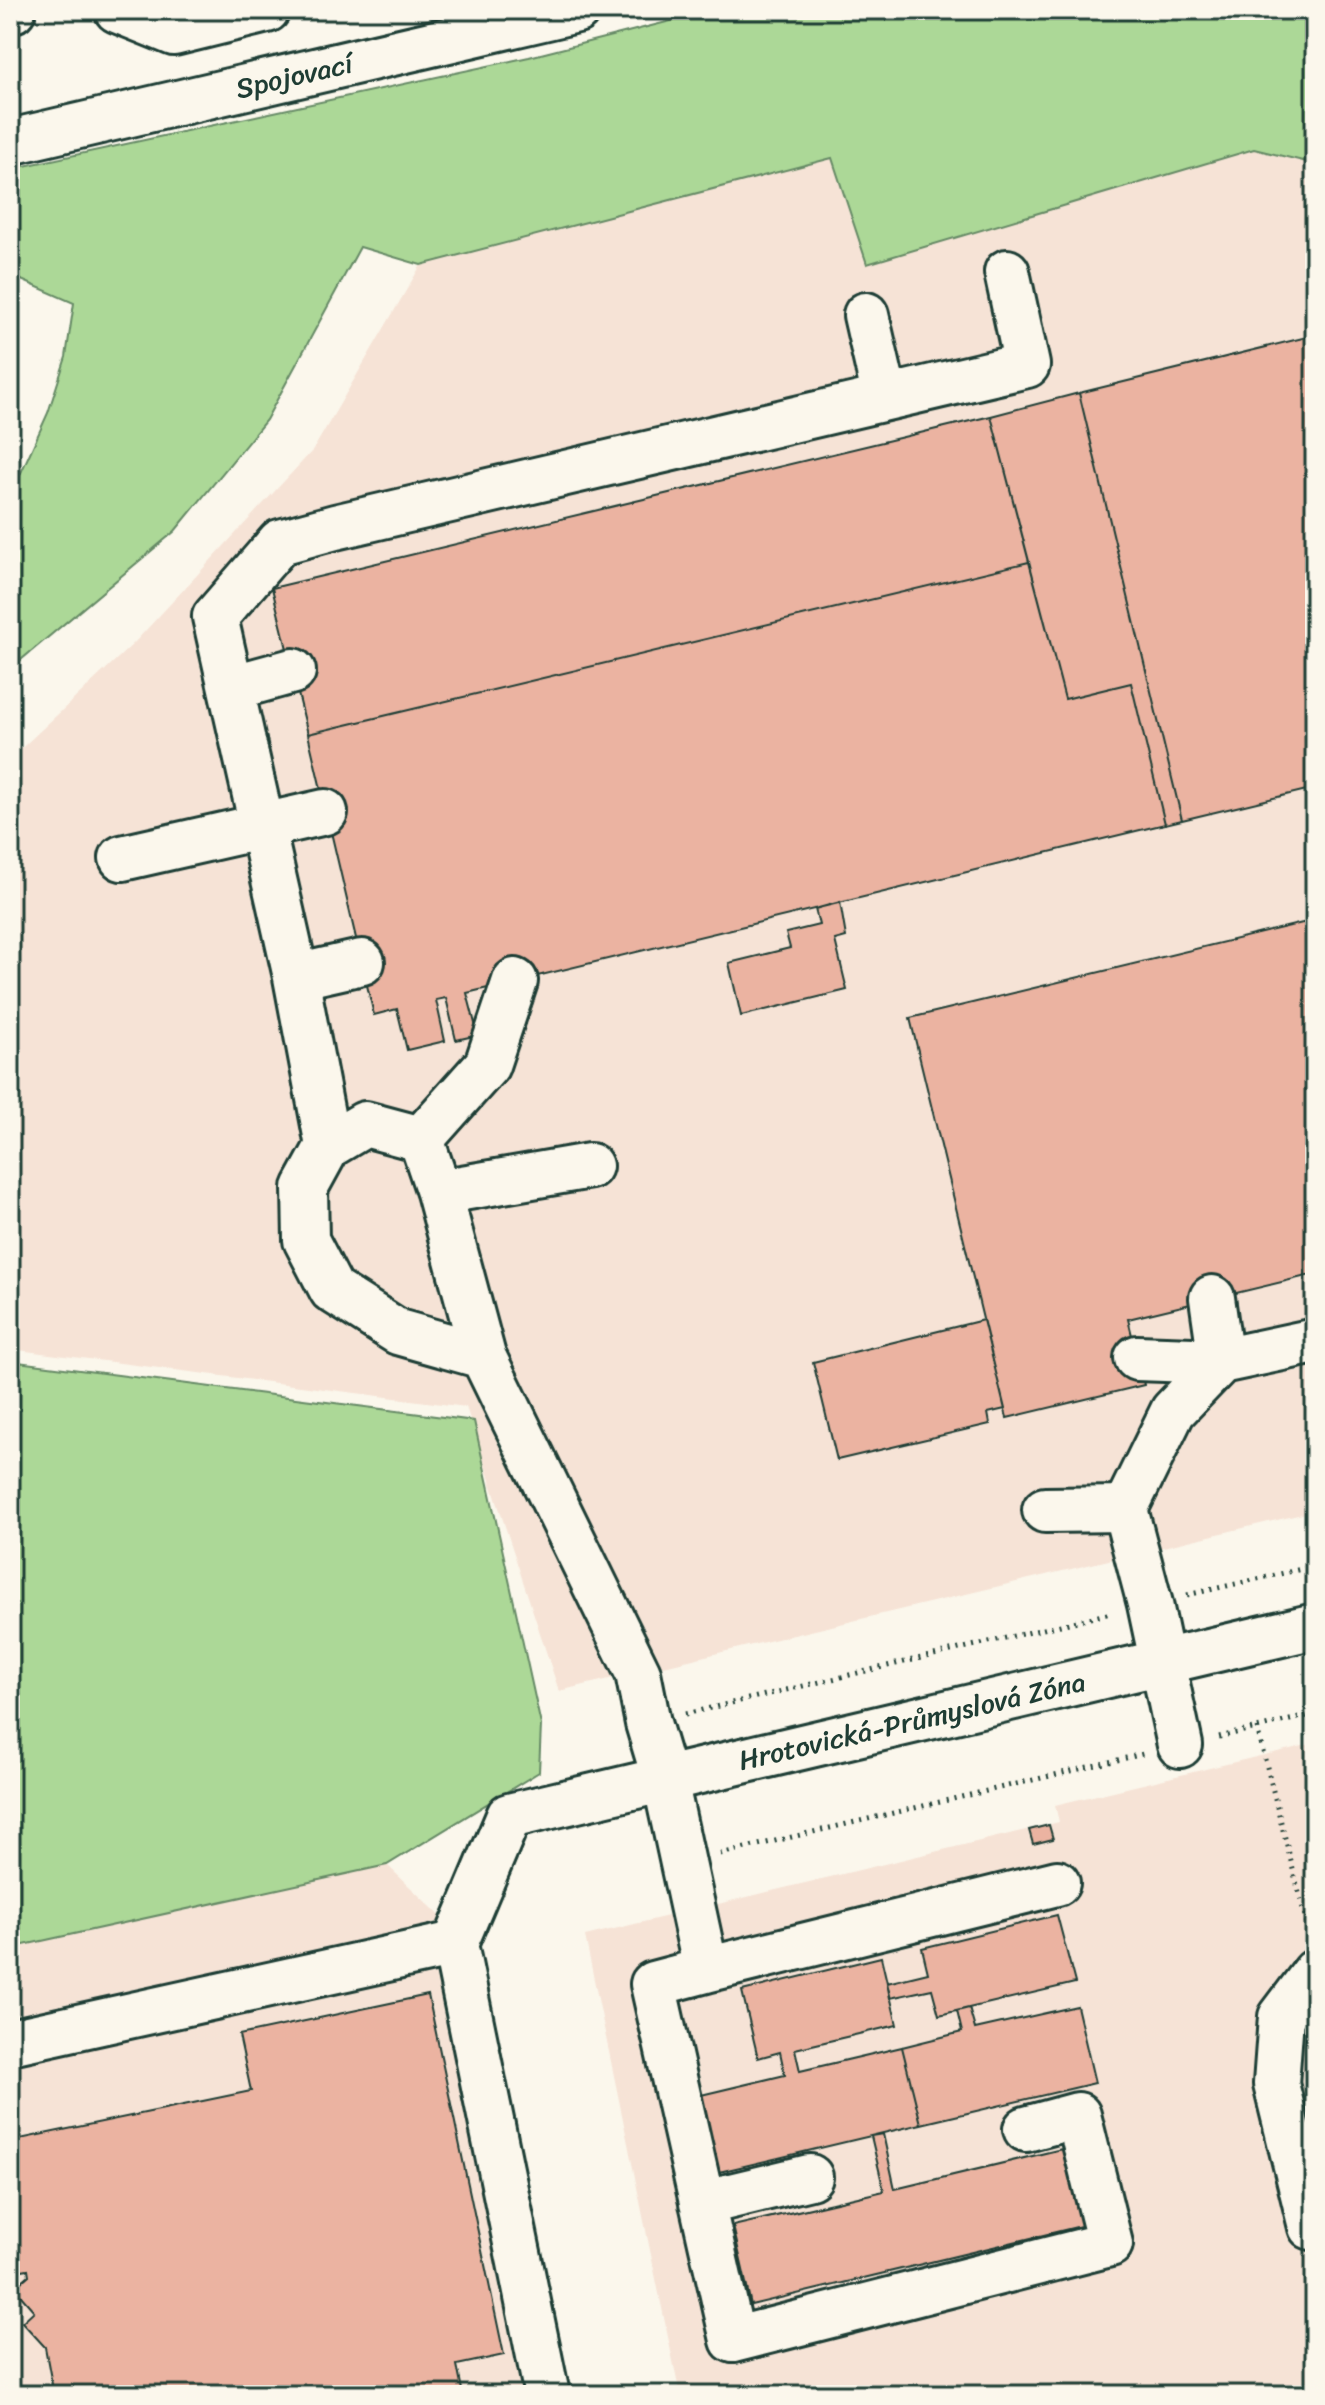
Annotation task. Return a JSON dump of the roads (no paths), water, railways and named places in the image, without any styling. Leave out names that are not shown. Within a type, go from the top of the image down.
[{"type":"street","points":[[117,10],[174,33],[267,10]]},
{"type":"street","name":"Spojovací","points":[[10,142],[577,10]]},
{"type":"street","points":[[328,1146],[296,977],[215,617],[280,542],[1027,365],[1007,272]]},
{"type":"street","points":[[866,315],[885,398]]},
{"type":"street","points":[[231,688],[293,671]]},
{"type":"street","points":[[122,858],[325,812]]},
{"type":"street","points":[[296,977],[362,962]]},
{"type":"street","points":[[421,1139],[487,1065],[515,981]]},
{"type":"street","points":[[421,1139],[365,1124],[328,1146],[305,1188],[306,1240],[332,1290],[398,1332],[483,1356]]},
{"type":"street","points":[[421,1139],[439,1192],[483,1356],[638,1673],[648,1723],[665,1780],[706,1970]]},
{"type":"street","points":[[439,1192],[590,1166]]},
{"type":"street","points":[[1212,1298],[1221,1361]]},
{"type":"street","points":[[1137,1358],[1221,1361],[1315,1341]]},
{"type":"street","points":[[1180,1745],[1150,1604],[1125,1509],[1173,1411],[1221,1361]]},
{"type":"street","points":[[1045,1510],[1125,1509]]},
{"type":"street","name":"Hrotovická-Průmyslová Zóna","points":[[455,1944],[509,1816],[1315,1626]]},
{"type":"street","points":[[1026,2129],[1078,2115],[1110,2244],[733,2340],[653,1984],[1057,1883]]},
{"type":"street","points":[[10,2042],[455,1944],[547,2395]]},
{"type":"street","points":[[1311,2227],[1276,2084],[1281,2017],[1313,1957]]},
{"type":"street","points":[[702,2203],[810,2177]]}]
